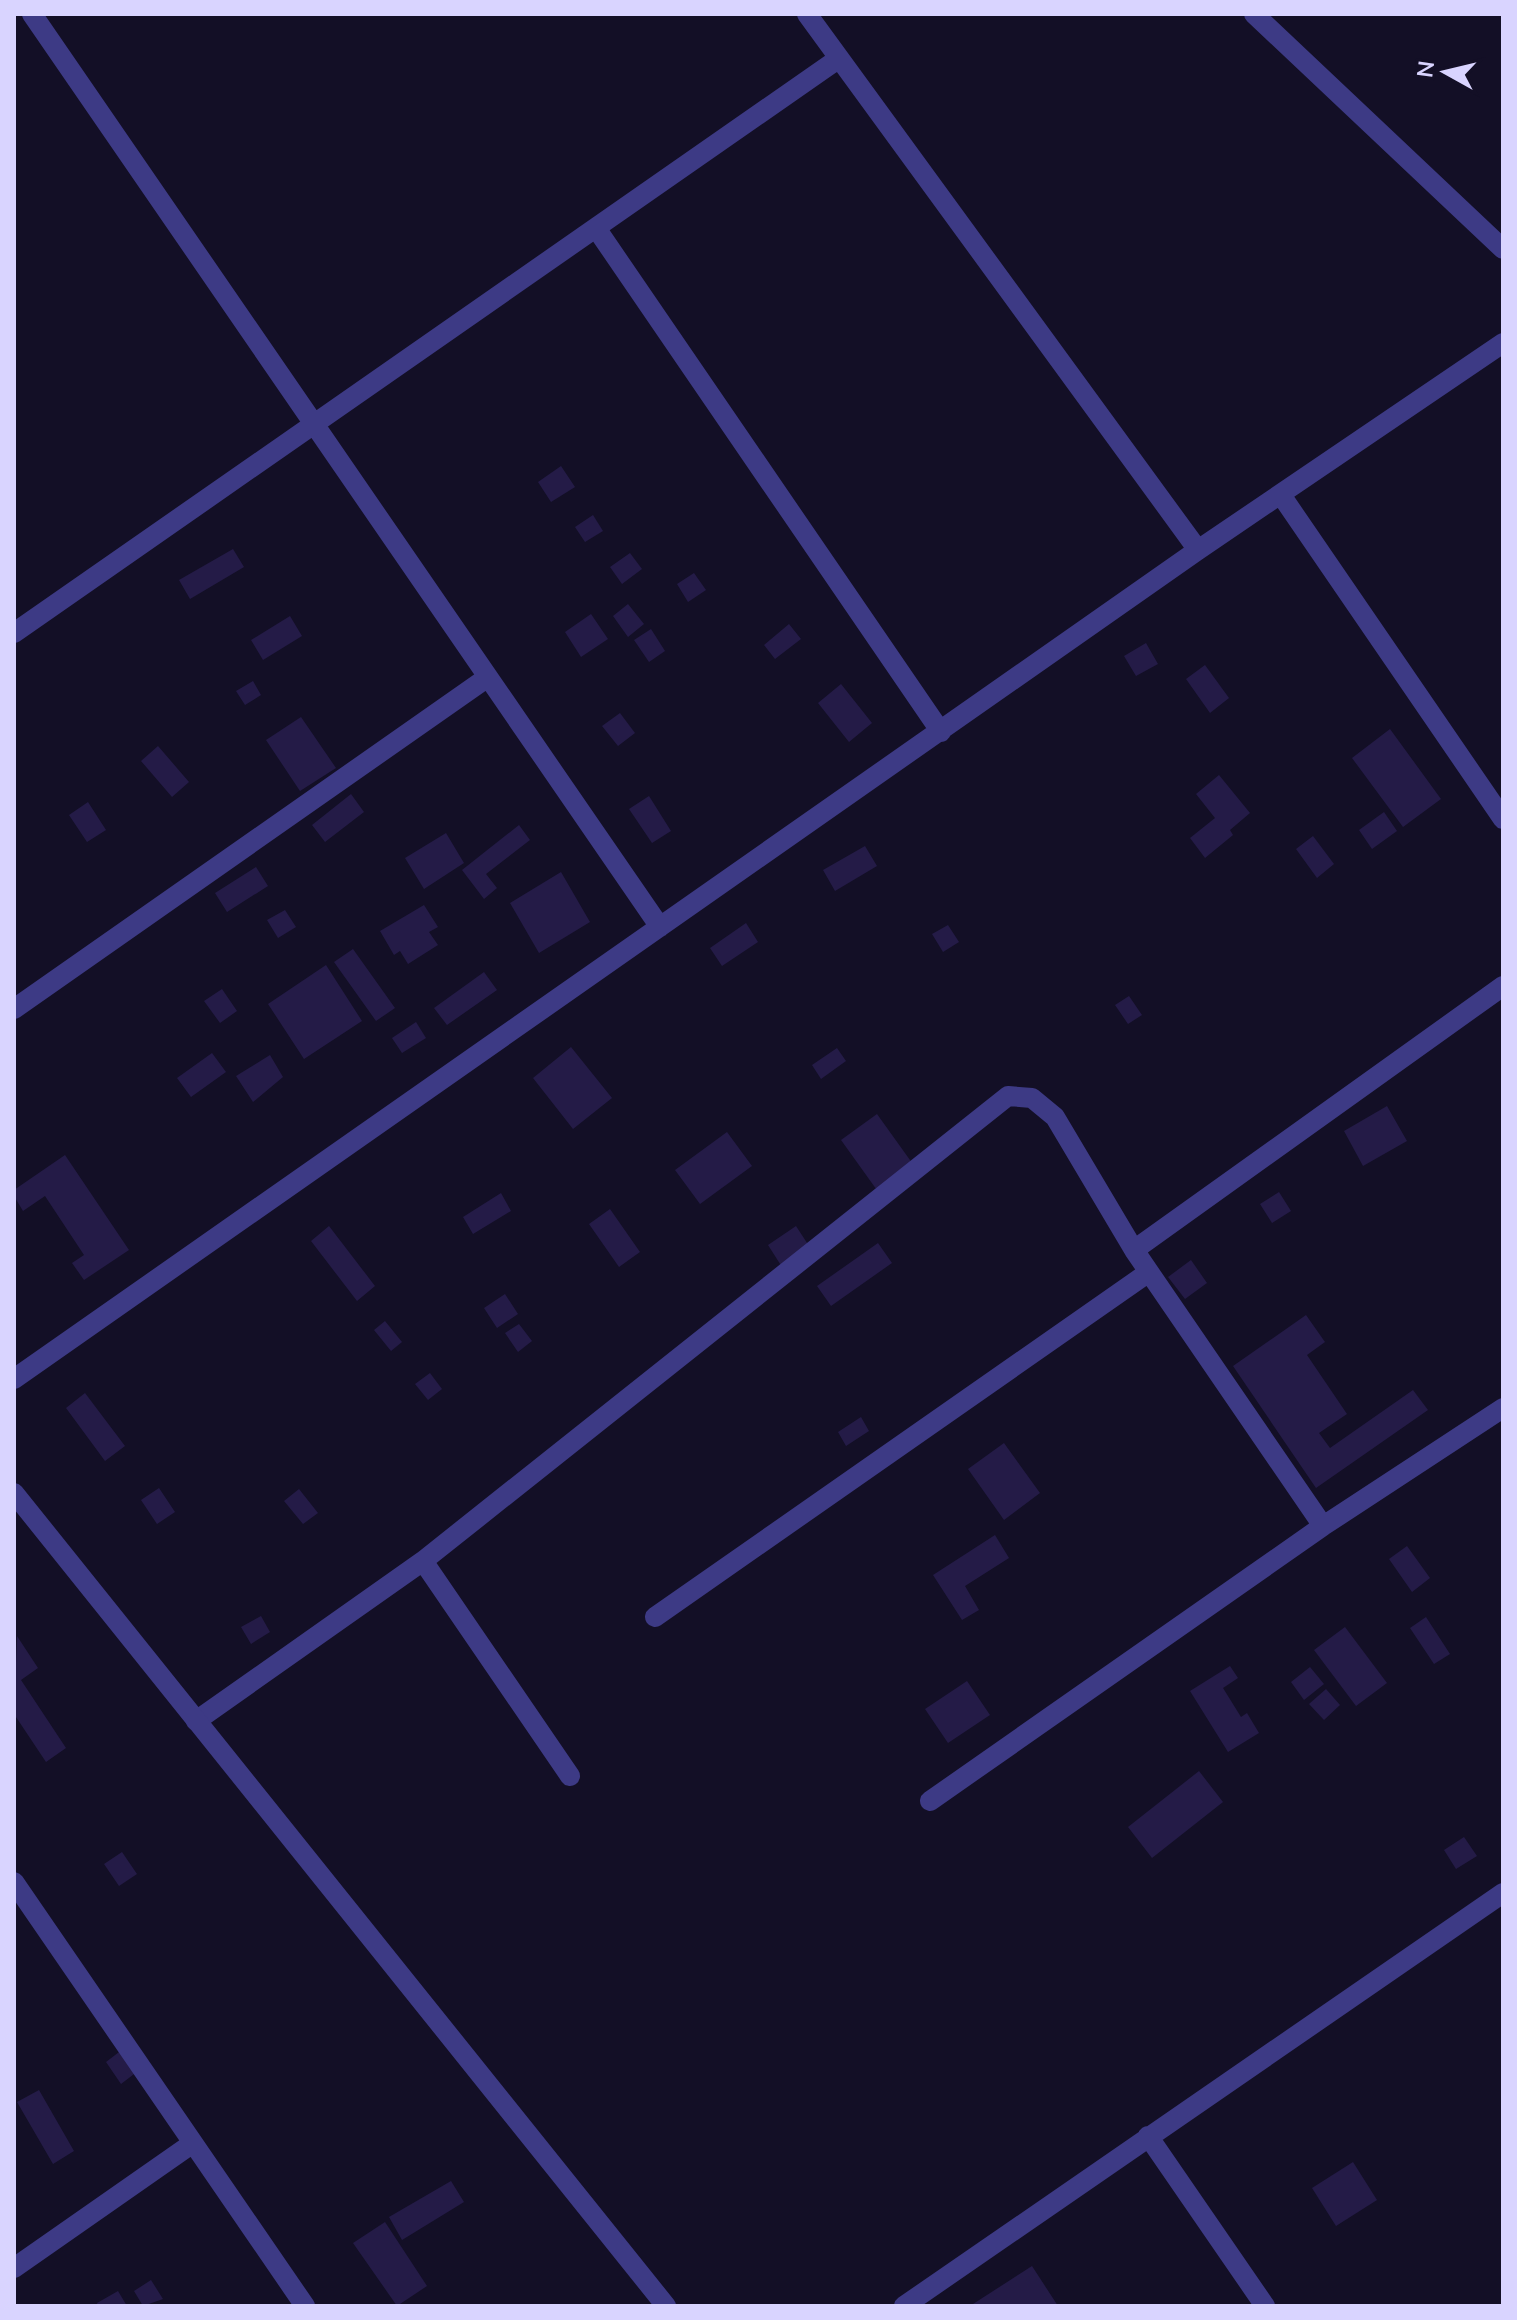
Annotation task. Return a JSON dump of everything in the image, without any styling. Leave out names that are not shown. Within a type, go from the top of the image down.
[{"type":"street","points":[[32,14],[660,927]]},
{"type":"street","points":[[807,14],[1198,550]]},
{"type":"street","points":[[1254,14],[1503,249]]},
{"type":"street","points":[[14,633],[838,59]]},
{"type":"street","points":[[596,228],[941,732]]},
{"type":"street","points":[[14,1379],[1198,550],[1503,343]]},
{"type":"street","points":[[1281,495],[1503,819]]},
{"type":"street","points":[[14,1009],[488,677]]},
{"type":"street","points":[[1134,1250],[1503,986]]},
{"type":"street","points":[[196,1721],[423,1561],[1008,1096],[1032,1098],[1055,1117],[1134,1250],[1323,1526]]},
{"type":"street","points":[[655,1617],[1149,1272]]},
{"type":"street","points":[[930,1801],[1323,1526],[1502,1411]]},
{"type":"street","points":[[14,1493],[666,2306]]},
{"type":"street","points":[[423,1561],[570,1776]]},
{"type":"street","points":[[14,1882],[305,2306]]},
{"type":"street","points":[[904,2306],[1503,1893]]},
{"type":"street","points":[[1148,2136],[1265,2306]]},
{"type":"street","points":[[14,2268],[193,2143]]},
{"type":"building","points":[[561,466],[575,487],[551,502],[538,482]]},
{"type":"building","points":[[593,515],[603,531],[585,542],[575,527]]},
{"type":"building","points":[[233,549],[244,567],[190,599],[179,580]]},
{"type":"building","points":[[630,553],[642,569],[622,584],[610,567]]},
{"type":"building","points":[[694,573],[706,590],[688,602],[677,584]]},
{"type":"building","points":[[628,604],[644,624],[628,637],[613,616]]},
{"type":"building","points":[[591,614],[608,639],[581,657],[565,632]]},
{"type":"building","points":[[290,616],[302,636],[263,660],[251,640]]},
{"type":"building","points":[[789,624],[801,639],[775,659],[764,645]]},
{"type":"building","points":[[651,629],[665,651],[649,662],[634,640]]},
{"type":"building","points":[[1146,643],[1158,664],[1136,676],[1124,656]]},
{"type":"building","points":[[1205,665],[1229,698],[1210,713],[1186,679]]},
{"type":"building","points":[[253,681],[261,695],[245,705],[236,691]]},
{"type":"building","points":[[841,684],[872,723],[849,742],[818,703]]},
{"type":"building","points":[[620,713],[635,733],[618,746],[602,726]]},
{"type":"building","points":[[301,717],[336,768],[300,791],[266,740]]},
{"type":"building","points":[[1390,729],[1441,799],[1403,827],[1352,758]]},
{"type":"building","points":[[158,746],[189,782],[172,797],[141,761]]},
{"type":"building","points":[[1219,775],[1250,813],[1230,830],[1233,835],[1205,858],[1190,838],[1215,818],[1196,794]]},
{"type":"building","points":[[351,794],[364,812],[325,842],[312,825]]},
{"type":"building","points":[[649,796],[671,831],[652,843],[629,809]]},
{"type":"building","points":[[88,802],[106,830],[87,842],[69,815]]},
{"type":"building","points":[[1384,812],[1397,831],[1372,849],[1359,830]]},
{"type":"building","points":[[519,825],[530,840],[486,874],[497,888],[484,899],[462,870]]},
{"type":"building","points":[[446,833],[464,863],[424,889],[405,858]]},
{"type":"building","points":[[1313,836],[1334,864],[1317,878],[1296,849]]},
{"type":"building","points":[[865,846],[877,866],[835,891],[823,870]]},
{"type":"building","points":[[256,867],[268,886],[227,912],[215,893]]},
{"type":"building","points":[[561,872],[590,922],[539,953],[510,903]]},
{"type":"building","points":[[424,905],[438,927],[429,932],[438,945],[408,964],[400,951],[394,955],[380,931]]},
{"type":"building","points":[[285,910],[296,927],[278,938],[267,920]]},
{"type":"building","points":[[746,923],[758,942],[722,966],[710,948]]},
{"type":"building","points":[[948,925],[959,942],[943,952],[932,934]]},
{"type":"building","points":[[353,949],[395,1008],[376,1021],[334,962]]},
{"type":"building","points":[[326,965],[362,1021],[304,1059],[268,1004]]},
{"type":"building","points":[[484,972],[497,990],[447,1025],[434,1008]]},
{"type":"building","points":[[222,989],[237,1011],[220,1023],[204,1001]]},
{"type":"building","points":[[1129,996],[1142,1015],[1128,1024],[1115,1005]]},
{"type":"building","points":[[416,1022],[426,1038],[402,1053],[392,1038]]},
{"type":"building","points":[[571,1047],[612,1098],[573,1129],[533,1078]]},
{"type":"building","points":[[837,1048],[846,1061],[821,1079],[812,1065]]},
{"type":"building","points":[[212,1053],[226,1072],[191,1097],[177,1078]]},
{"type":"building","points":[[270,1055],[283,1077],[253,1102],[236,1076]]},
{"type":"building","points":[[1387,1106],[1407,1141],[1363,1166],[1344,1131]]},
{"type":"building","points":[[877,1114],[915,1167],[879,1193],[841,1140]]},
{"type":"building","points":[[727,1132],[752,1166],[700,1204],[675,1170]]},
{"type":"building","points":[[65,1155],[129,1250],[84,1280],[72,1263],[84,1255],[45,1196],[23,1211],[14,1196],[14,1190]]},
{"type":"building","points":[[1279,1192],[1291,1211],[1272,1223],[1260,1204]]},
{"type":"building","points":[[501,1193],[511,1211],[473,1234],[463,1217]]},
{"type":"building","points":[[610,1209],[640,1252],[619,1267],[589,1224]]},
{"type":"building","points":[[329,1226],[375,1286],[357,1301],[311,1241]]},
{"type":"building","points":[[796,1226],[811,1249],[782,1267],[768,1245]]},
{"type":"building","points":[[878,1243],[892,1263],[831,1306],[817,1286]]},
{"type":"building","points":[[1191,1260],[1207,1283],[1185,1299],[1168,1277]]},
{"type":"building","points":[[505,1294],[518,1314],[497,1328],[484,1308]]},
{"type":"building","points":[[1306,1315],[1325,1342],[1307,1355],[1347,1414],[1319,1433],[1330,1448],[1413,1390],[1428,1410],[1316,1488],[1233,1366]]},
{"type":"building","points":[[385,1321],[402,1342],[391,1351],[374,1330]]},
{"type":"building","points":[[519,1324],[532,1341],[518,1352],[505,1333]]},
{"type":"building","points":[[430,1373],[442,1389],[428,1400],[415,1384]]},
{"type":"building","points":[[85,1393],[125,1446],[105,1461],[66,1408]]},
{"type":"building","points":[[861,1417],[869,1431],[846,1446],[838,1432]]},
{"type":"building","points":[[1004,1443],[1040,1493],[1004,1520],[968,1469]]},
{"type":"building","points":[[159,1488],[175,1512],[157,1524],[141,1500]]},
{"type":"building","points":[[299,1489],[318,1513],[303,1524],[284,1501]]},
{"type":"building","points":[[995,1535],[1009,1558],[965,1586],[979,1610],[962,1620],[933,1575]]},
{"type":"building","points":[[1407,1546],[1430,1578],[1412,1592],[1389,1559]]},
{"type":"building","points":[[261,1616],[270,1632],[251,1644],[241,1627]]},
{"type":"building","points":[[1426,1617],[1450,1654],[1434,1664],[1410,1628]]},
{"type":"building","points":[[1345,1627],[1387,1683],[1356,1706],[1314,1650]]},
{"type":"building","points":[[17,1636],[38,1668],[21,1680],[66,1748],[46,1762],[14,1714]]},
{"type":"building","points":[[1230,1666],[1238,1678],[1223,1688],[1241,1717],[1247,1713],[1259,1733],[1228,1752],[1190,1691]]},
{"type":"building","points":[[1310,1667],[1324,1684],[1304,1700],[1291,1682]]},
{"type":"building","points":[[967,1681],[990,1715],[948,1743],[925,1709]]},
{"type":"building","points":[[1326,1689],[1340,1705],[1324,1720],[1309,1704]]},
{"type":"building","points":[[1199,1771],[1223,1802],[1152,1858],[1128,1827]]},
{"type":"building","points":[[1464,1837],[1477,1856],[1456,1869],[1444,1850]]},
{"type":"building","points":[[122,1852],[137,1874],[119,1886],[104,1864]]},
{"type":"building","points":[[123,2049],[138,2071],[121,2084],[106,2062]]},
{"type":"building","points":[[39,2090],[74,2151],[53,2164],[17,2102]]},
{"type":"building","points":[[1353,2162],[1377,2200],[1336,2226],[1312,2188]]},
{"type":"building","points":[[451,2181],[464,2202],[402,2240],[389,2217]]},
{"type":"building","points":[[385,2222],[427,2286],[397,2306],[353,2243]]},
{"type":"building","points":[[1032,2266],[1058,2306],[973,2304]]},
{"type":"building","points":[[151,2280],[163,2299],[143,2306],[134,2291]]},
{"type":"building","points":[[118,2291],[127,2306],[98,2306],[97,2303]]}]
